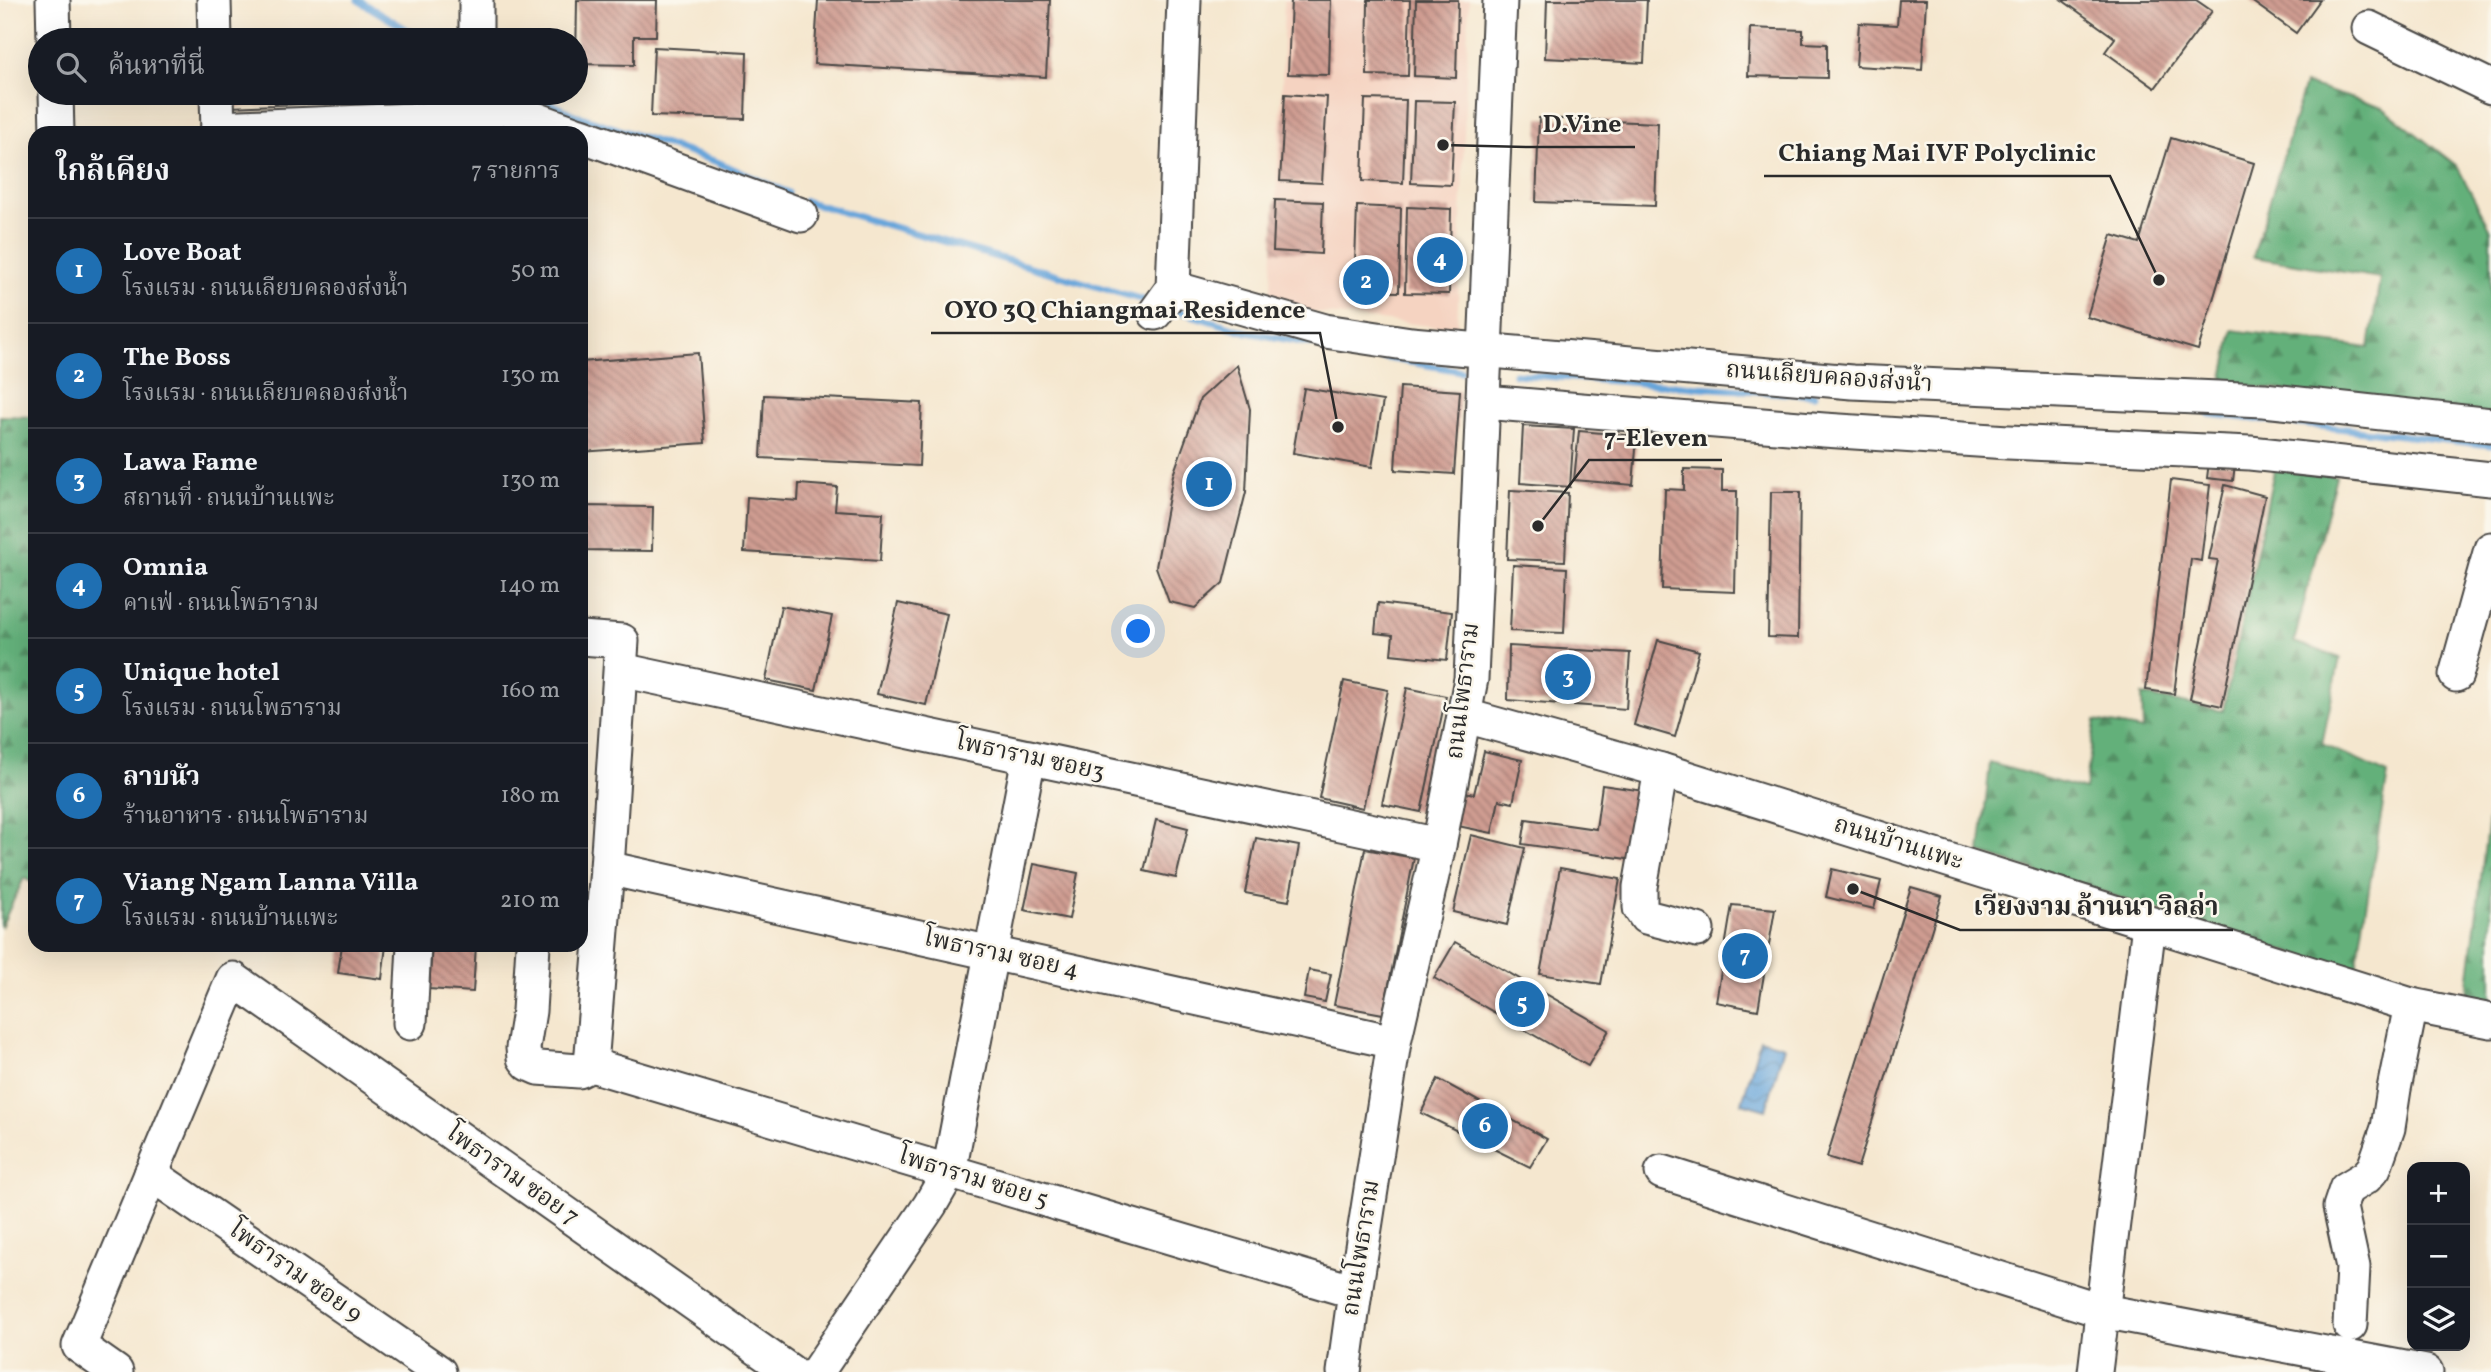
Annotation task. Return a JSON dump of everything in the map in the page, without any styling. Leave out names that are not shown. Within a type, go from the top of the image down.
[{"type":"street","points":[[53,0],[54,28]]},
{"type":"street","points":[[214,0],[215,28]]},
{"type":"street","points":[[476,0],[476,28]]},
{"type":"street","name":"ถนนเลียบคลองส่งน้ำ","points":[[1184,0],[1164,300],[1325,331],[1411,344],[1852,382],[2264,400],[2491,425]]},
{"type":"street","name":"ถนนโพธาราม","points":[[1344,1372],[1394,1042],[1439,845],[1471,679],[1500,0]]},
{"type":"street","points":[[2369,28],[2491,87]]},
{"type":"street","points":[[56,105],[57,126]]},
{"type":"street","points":[[217,105],[218,126]]},
{"type":"street","points":[[282,126],[485,110],[548,126]]},
{"type":"street","points":[[588,138],[802,215]]},
{"type":"street","points":[[1484,402],[1916,436],[2249,453],[2491,479]]},
{"type":"street","points":[[2456,675],[2491,549]]},
{"type":"street","points":[[533,952],[524,1058],[538,1068],[579,1071],[591,1065],[622,641],[588,639]]},
{"type":"street","name":"โพธาราม ซอย3","points":[[621,670],[1439,845]]},
{"type":"street","name":"ถนนบ้านแพะ","points":[[1466,716],[1661,770],[2412,1005],[2491,1021]]},
{"type":"street","points":[[817,1372],[930,1205],[949,1172],[1029,758]]},
{"type":"street","points":[[1661,770],[1640,887],[1640,908],[1646,917],[1698,930]]},
{"type":"street","name":"โพธาราม ซอย 4","points":[[607,868],[1394,1042]]},
{"type":"street","points":[[2095,1372],[2149,924]]},
{"type":"street","points":[[410,1023],[414,952]]},
{"type":"street","name":"โพธาราม ซอย 7","points":[[151,1174],[233,979],[791,1372]]},
{"type":"street","points":[[2350,1325],[2353,1267],[2340,1207],[2346,1189],[2366,1177],[2374,1168],[2388,1128],[2412,1005]]},
{"type":"street","name":"โพธาราม ซอย 5","points":[[591,1065],[1355,1292]]},
{"type":"street","points":[[1662,1171],[2103,1311],[2426,1372]]},
{"type":"street","points":[[116,1372],[79,1346],[151,1174]]},
{"type":"street","name":"โพธาราม ซอย 9","points":[[151,1174],[439,1372]]},
{"type":"shaded area","points":[[1284,0],[1469,0],[1457,329],[1270,307]]},
{"type":"green space","points":[[2305,84],[2383,108],[2457,166],[2491,230],[2491,415],[2222,383],[2233,330],[2369,348],[2380,278],[2253,257]]},
{"type":"green space","points":[[0,416],[28,417],[28,880],[24,878],[1,927]]},
{"type":"green space","points":[[2275,466],[2336,476],[2294,642],[2340,658],[2322,744],[2388,774],[2355,973],[1980,853],[1990,763],[2085,790],[2095,721],[2143,730],[2142,695],[2223,711]]},
{"type":"green space","points":[[2491,794],[2491,1002],[2466,1001]]},
{"type":"water","points":[[1760,1039],[1784,1046],[1766,1110],[1742,1103]]},
{"type":"building","points":[[577,0],[657,0],[656,36],[634,36],[634,65],[588,64],[588,28],[577,28]]},
{"type":"building","points":[[818,0],[1050,0],[1046,77],[814,64]]},
{"type":"building","points":[[1291,0],[1331,0],[1329,75],[1288,74]]},
{"type":"building","points":[[1368,0],[1410,0],[1408,76],[1367,75]]},
{"type":"building","points":[[1416,0],[1458,0],[1456,78],[1414,76]]},
{"type":"building","points":[[1547,0],[1647,0],[1644,63],[1545,58]]},
{"type":"building","points":[[1899,0],[1926,0],[1922,70],[1856,66],[1859,23],[1897,25]]},
{"type":"building","points":[[2062,0],[2196,0],[2212,11],[2155,88],[2105,52],[2115,38]]},
{"type":"building","points":[[2250,0],[2320,0],[2296,33]]},
{"type":"building","points":[[1750,28],[1803,30],[1803,43],[1827,44],[1827,78],[1748,76]]},
{"type":"building","points":[[654,47],[747,52],[745,119],[651,116]]},
{"type":"building","points":[[1285,94],[1327,97],[1322,183],[1280,181]]},
{"type":"building","points":[[1365,99],[1406,100],[1403,183],[1362,181]]},
{"type":"building","points":[[1414,101],[1455,102],[1451,185],[1411,183]]},
{"type":"building","points":[[230,105],[275,105],[230,107]]},
{"type":"building","points":[[1539,118],[1658,123],[1655,206],[1536,202]]},
{"type":"building","points":[[2171,138],[2254,163],[2198,350],[2087,317],[2112,235],[2139,243]]},
{"type":"building","points":[[1275,200],[1323,202],[1321,254],[1273,251]]},
{"type":"building","points":[[1357,206],[1401,208],[1399,292],[1354,291]]},
{"type":"building","points":[[1407,207],[1451,209],[1449,294],[1405,293]]},
{"type":"building","points":[[698,353],[705,443],[588,451],[588,361]]},
{"type":"building","points":[[1237,365],[1250,409],[1246,492],[1223,583],[1195,608],[1169,602],[1156,567],[1173,475],[1200,399]]},
{"type":"building","points":[[1400,387],[1460,391],[1454,474],[1395,470]]},
{"type":"building","points":[[1304,388],[1383,401],[1372,467],[1293,453]]},
{"type":"building","points":[[764,395],[922,403],[919,466],[761,458]]},
{"type":"building","points":[[1523,426],[1574,429],[1570,487],[1520,483]]},
{"type":"building","points":[[1579,431],[1637,436],[1633,485],[1574,480]]},
{"type":"building","points":[[2209,462],[2235,464],[2233,481],[2207,478]]},
{"type":"building","points":[[1684,469],[1722,470],[1722,491],[1737,491],[1735,592],[1662,589],[1665,489],[1684,490]]},
{"type":"building","points":[[2171,480],[2210,485],[2201,561],[2191,559],[2174,694],[2146,690]]},
{"type":"building","points":[[799,484],[837,487],[835,510],[883,513],[880,561],[744,552],[747,497],[798,501]]},
{"type":"building","points":[[2225,485],[2265,496],[2222,706],[2190,699],[2218,560],[2209,559]]},
{"type":"building","points":[[1510,490],[1568,493],[1565,561],[1507,559]]},
{"type":"building","points":[[1771,492],[1800,492],[1798,638],[1768,637]]},
{"type":"building","points":[[588,506],[653,507],[652,551],[588,550]]},
{"type":"building","points":[[1513,565],[1567,568],[1564,633],[1510,631]]},
{"type":"building","points":[[898,603],[947,614],[926,705],[877,694]]},
{"type":"building","points":[[1378,603],[1452,612],[1447,660],[1391,654],[1393,635],[1375,633]]},
{"type":"building","points":[[781,606],[832,616],[816,690],[766,680]]},
{"type":"building","points":[[1658,640],[1699,651],[1675,737],[1634,725]]},
{"type":"building","points":[[1509,646],[1630,653],[1626,709],[1508,700]]},
{"type":"building","points":[[1344,681],[1388,690],[1363,808],[1319,798]]},
{"type":"building","points":[[1407,688],[1446,696],[1421,812],[1382,804]]},
{"type":"building","points":[[1484,751],[1522,760],[1513,803],[1499,800],[1492,833],[1453,825],[1460,791],[1474,794]]},
{"type":"building","points":[[1602,785],[1644,791],[1634,860],[1522,844],[1526,819],[1596,829]]},
{"type":"building","points":[[1156,820],[1188,828],[1176,878],[1144,871]]},
{"type":"building","points":[[1471,835],[1525,848],[1507,925],[1453,912]]},
{"type":"building","points":[[1256,838],[1299,846],[1289,901],[1245,893]]},
{"type":"building","points":[[1365,849],[1414,858],[1383,1014],[1334,1005]]},
{"type":"building","points":[[1034,864],[1078,873],[1069,919],[1024,910]]},
{"type":"building","points":[[1560,868],[1620,879],[1601,984],[1540,974]]},
{"type":"building","points":[[1832,869],[1881,881],[1874,909],[1826,897]]},
{"type":"building","points":[[1911,887],[1942,896],[1858,1167],[1827,1157]]},
{"type":"building","points":[[1732,905],[1775,909],[1758,1010],[1716,1002]]},
{"type":"building","points":[[1455,942],[1609,1030],[1588,1066],[1434,978]]},
{"type":"building","points":[[341,952],[385,952],[382,979],[338,973]]},
{"type":"building","points":[[432,952],[476,952],[473,992],[429,989]]},
{"type":"building","points":[[1309,970],[1331,974],[1325,1002],[1304,998]]},
{"type":"building","points":[[1438,1079],[1547,1139],[1530,1167],[1421,1113]]},
{"type":"waterway","points":[[358,0],[404,28]]},
{"type":"waterway","points":[[554,105],[572,114],[717,162],[788,193]]},
{"type":"waterway","points":[[805,201],[1150,302]]},
{"type":"waterway","points":[[1168,308],[1247,332],[1312,344]]},
{"type":"waterway","points":[[1365,354],[1461,371]]},
{"type":"waterway","points":[[1515,374],[1814,395]]},
{"type":"waterway","points":[[2210,414],[2491,445]]},
{"type":"place","name":"D.Vine","points":[[1443,145]]},
{"type":"place","name":"Omnia","points":[[1440,260]]},
{"type":"place","name":"Chiang Mai IVF Polyclinic","points":[[2159,280]]},
{"type":"place","name":"The Boss","points":[[1366,282]]},
{"type":"place","name":"OYO 3Q Chiangmai Residence","points":[[1338,427]]},
{"type":"place","name":"Love Boat","points":[[1209,484]]},
{"type":"place","name":"7-Eleven","points":[[1538,526]]},
{"type":"place","name":"Lawa Fame","points":[[1568,677]]},
{"type":"place","name":"เวียงงาม ล้านนา วิลล่า","points":[[1853,889]]},
{"type":"place","name":"Viang Ngam Lanna Villa","points":[[1745,956]]},
{"type":"place","name":"Unique hotel","points":[[1522,1004]]},
{"type":"place","name":"ลาบนัว","points":[[1485,1126]]}]
